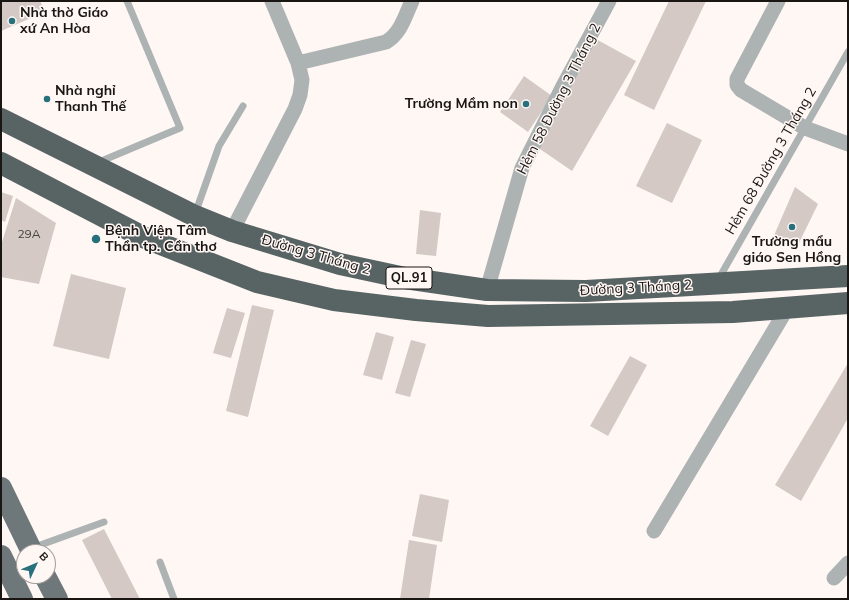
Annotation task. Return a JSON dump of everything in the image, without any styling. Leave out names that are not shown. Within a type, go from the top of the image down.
[{"type":"highway","name":"Đường 3 Tháng 2","points":[[1,119],[195,216],[232,231],[340,264],[405,278],[487,290],[586,291],[848,276]]},
{"type":"highway","name":"Đường 3 Tháng 2","points":[[1,163],[143,236],[257,282],[334,300],[416,310],[488,316],[733,312],[848,303]]},
{"type":"main road","points":[[1,488],[16,547]]},
{"type":"main road","points":[[21,584],[22,599]]},
{"type":"main road","points":[[49,584],[57,599]]},
{"type":"street","points":[[232,231],[295,109],[300,95],[302,80],[298,63],[272,1]]},
{"type":"street","points":[[298,63],[386,42],[398,32],[412,1]]},
{"type":"street","name":"Hẻm 58 Đường 3 Tháng 2","points":[[487,290],[522,168],[563,86],[609,1]]},
{"type":"street","points":[[778,1],[737,79],[737,85],[741,90],[805,128],[848,144]]},
{"type":"street","points":[[654,531],[788,307]]},
{"type":"street","points":[[834,578],[848,563]]},
{"type":"lane","points":[[92,165],[180,128],[127,1]]},
{"type":"lane","name":"Hẻm 68 Đường 3 Tháng 2","points":[[716,284],[848,52]]},
{"type":"lane","points":[[195,216],[219,146],[243,106]]},
{"type":"lane","points":[[53,544],[104,522]]},
{"type":"lane","points":[[160,562],[174,599]]},
{"type":"building","name":"Nhà thờ Giáo xứ An Hòa","points":[[1,1],[40,1],[45,12],[1,31]]},
{"type":"building","points":[[669,1],[706,1],[654,110],[624,95]]},
{"type":"building","points":[[594,38],[636,61],[572,171],[537,147]]},
{"type":"building","name":"Trường Mầm non","points":[[524,76],[552,96],[528,132],[500,112]]},
{"type":"building","points":[[667,123],[702,140],[672,203],[636,186]]},
{"type":"building","name":"Trường mẩu giáo Sen Hồng","points":[[795,187],[818,204],[796,249],[772,240]]},
{"type":"building","points":[[1,192],[13,196],[5,222],[1,220]]},
{"type":"building","points":[[16,198],[56,223],[39,284],[1,277],[1,245]]},
{"type":"building","points":[[420,210],[441,213],[436,256],[416,254]]},
{"type":"building","points":[[71,274],[126,288],[109,359],[53,346]]},
{"type":"building","points":[[252,305],[274,310],[248,417],[226,411]]},
{"type":"building","points":[[227,308],[245,313],[231,358],[213,353]]},
{"type":"building","points":[[376,332],[394,337],[382,380],[363,375]]},
{"type":"building","points":[[411,340],[426,344],[410,397],[395,393]]},
{"type":"building","points":[[630,356],[647,365],[608,436],[590,426]]},
{"type":"building","points":[[848,363],[848,418],[801,501],[775,485]]},
{"type":"building","points":[[420,494],[449,500],[442,542],[412,536]]},
{"type":"building","points":[[104,529],[140,599],[112,599],[82,540]]},
{"type":"building","points":[[409,540],[437,545],[429,599],[400,599]]},
{"type":"place","name":"Nhà thờ Giáo xứ An Hòa","points":[[12,21]]},
{"type":"place","name":"Nhà nghỉ Thanh Thế","points":[[47,99]]},
{"type":"place","name":"Trường Mầm non","points":[[526,104]]},
{"type":"place","name":"Trường mẩu giáo Sen Hồng","points":[[792,227]]},
{"type":"place","name":"Bệnh Viện Tâm Thần tp. Cần thơ","points":[[96,239]]}]
